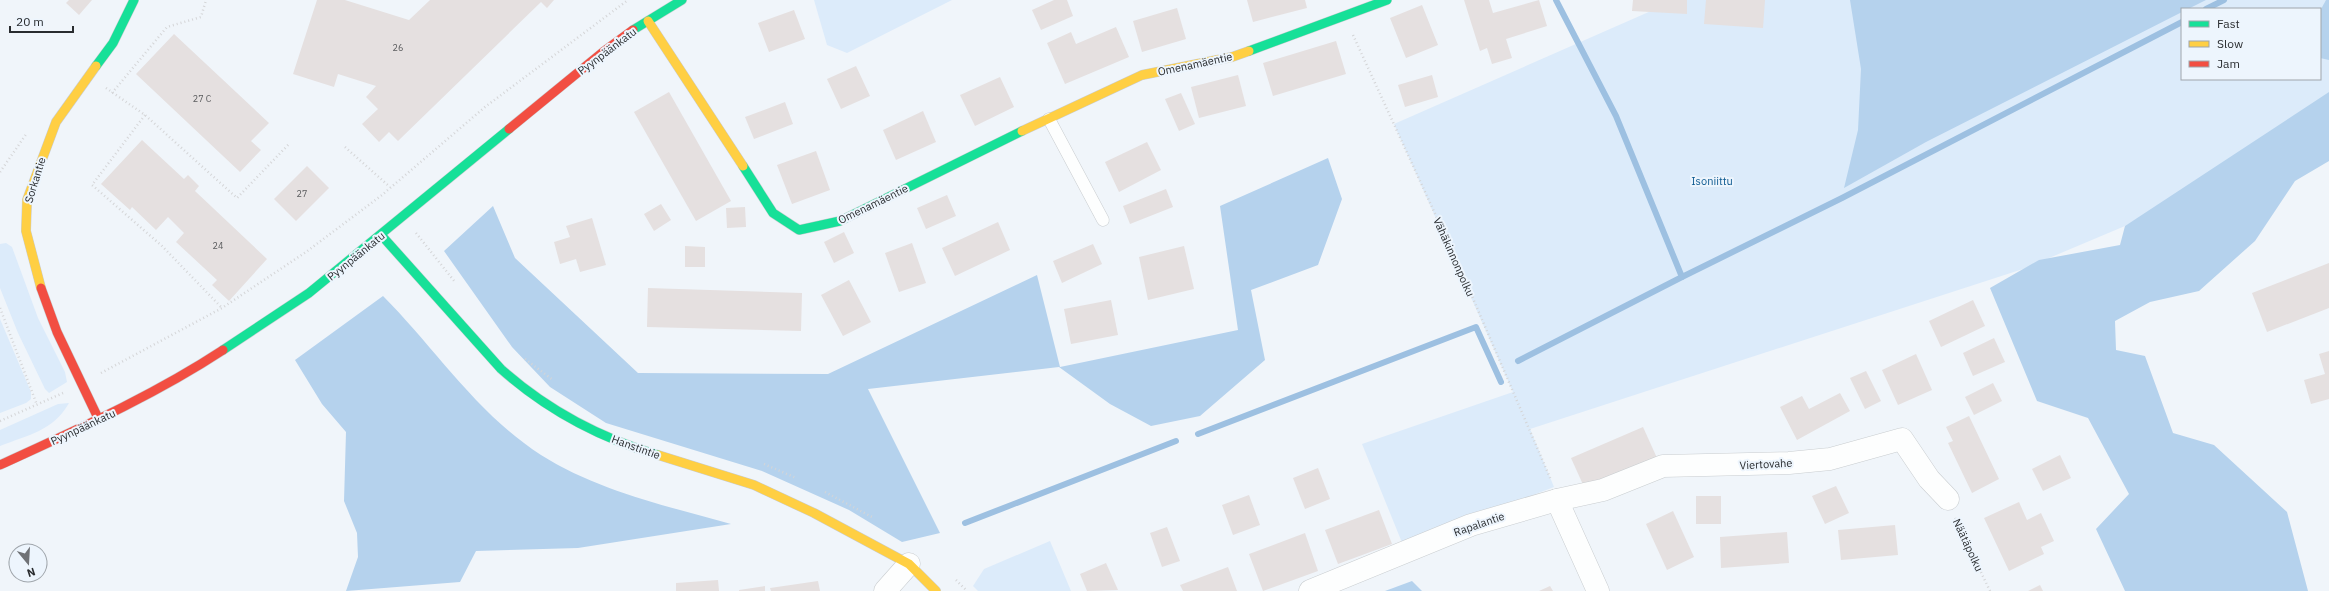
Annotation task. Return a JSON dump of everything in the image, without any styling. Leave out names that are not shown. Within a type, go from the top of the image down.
[{"type":"street","name":"Sorkantie","points":[[99,420],[58,332],[38,280],[26,231],[27,200],[56,122],[113,43],[134,0]]},
{"type":"street","name":"Pyynpäänkatu","points":[[0,465],[99,420],[188,372],[252,332],[309,293],[382,236],[603,52],[682,0]]},
{"type":"street","name":"Omenamäentie","points":[[648,21],[773,213],[799,230],[840,221],[1142,75],[1232,57],[1387,0]]},
{"type":"street","name":"Hanstintie","points":[[382,236],[437,300],[501,369],[519,385],[551,408],[592,430],[643,451],[754,485],[814,513],[909,564],[936,591]]},
{"type":"street","name":"Viertovahe","points":[[1557,500],[1603,490],[1663,466],[1789,463],[1830,459],[1902,439],[1929,479],[1948,499]]},
{"type":"street","name":"Rapalantie","points":[[1310,591],[1471,525],[1557,500]]},
{"type":"street","points":[[1557,500],[1598,591]]},
{"type":"street","points":[[885,591],[909,564]]},
{"type":"lane","points":[[1049,119],[1102,220]]},
{"type":"path","points":[[112,93],[167,27],[201,17],[206,0]]},
{"type":"path","points":[[0,421],[37,406],[81,384],[222,308],[306,252],[382,195],[485,107],[628,0]]},
{"type":"path","name":"Vähäkinnonpolku","points":[[1345,16],[1458,266],[1546,468],[1557,500]]},
{"type":"path","points":[[88,76],[145,115],[237,198],[290,143]]},
{"type":"path","points":[[145,115],[92,185],[162,246],[222,308]]},
{"type":"path","points":[[345,148],[390,187]]},
{"type":"path","points":[[382,195],[404,218],[457,285]]},
{"type":"path","points":[[0,308],[37,406]]},
{"type":"path","points":[[520,355],[556,382]]},
{"type":"path","points":[[759,463],[802,482]]},
{"type":"path","points":[[824,492],[873,518]]},
{"type":"path","name":"Näätäpolku","points":[[1948,499],[1960,531],[1990,591]]},
{"type":"path","points":[[952,576],[967,591]]},
{"type":"green space","points":[[814,0],[952,0],[847,53],[827,45]]},
{"type":"green space","name":"Isoniittu","points":[[1676,0],[2329,0],[2329,108],[2125,226],[2023,269],[1530,429],[1554,487],[1403,545],[1362,444],[1513,392],[1394,124]]},
{"type":"green space","points":[[6,243],[12,247],[38,318],[65,372],[67,382],[49,393],[45,389],[18,333],[0,288],[0,244]]},
{"type":"green space","points":[[0,319],[31,392],[31,399],[26,403],[0,413]]},
{"type":"green space","points":[[69,403],[63,412],[48,426],[30,435],[0,446],[0,430],[58,404]]},
{"type":"green space","points":[[1050,541],[1071,591],[978,591],[973,586],[984,569]]},
{"type":"shaded area","points":[[1850,0],[2206,0],[2190,8],[2181,8],[2181,13],[1926,142],[1844,188],[1858,130],[1861,69]]},
{"type":"shaded area","points":[[2326,0],[2329,0],[2329,60],[2321,58],[2321,9]]},
{"type":"shaded area","points":[[2329,92],[2329,161],[2295,181],[2255,241],[2199,291],[2150,302],[2115,321],[2116,350],[2145,356],[2173,433],[2214,445],[2287,512],[2308,591],[2125,591],[2096,529],[2129,494],[2088,418],[2037,401],[1990,288],[2039,260],[2120,245],[2125,226]]},
{"type":"shaded area","points":[[1328,158],[1342,199],[1318,265],[1251,290],[1265,360],[1200,416],[1151,426],[1110,404],[1059,367],[868,389],[940,533],[902,542],[849,510],[762,471],[606,423],[550,387],[512,347],[444,251],[493,206],[515,258],[638,373],[828,374],[1037,275],[1060,367],[1238,330],[1220,206]]},
{"type":"shaded area","points":[[383,296],[477,400],[518,439],[541,455],[563,468],[609,488],[658,504],[731,524],[578,548],[476,551],[460,582],[346,591],[358,557],[357,533],[344,501],[346,432],[322,404],[295,360]]},
{"type":"shaded area","points":[[1412,581],[1422,591],[1385,591]]},
{"type":"building","points":[[69,0],[92,0],[79,15],[66,3]]},
{"type":"building","points":[[317,0],[345,0],[409,20],[430,0],[554,0],[547,8],[541,2],[398,141],[389,132],[379,142],[362,124],[378,109],[366,97],[376,86],[338,74],[334,87],[293,74]]},
{"type":"building","points":[[1054,0],[1067,0],[1073,16],[1041,30],[1032,10]]},
{"type":"building","points":[[1247,0],[1305,0],[1307,8],[1253,22]]},
{"type":"building","points":[[1464,0],[1489,0],[1493,13],[1539,0],[1547,26],[1506,39],[1512,58],[1492,64],[1487,48],[1480,51]]},
{"type":"building","points":[[1633,0],[1687,0],[1687,14],[1632,11]]},
{"type":"building","points":[[1706,0],[1765,0],[1763,28],[1704,24]]},
{"type":"building","points":[[1422,5],[1438,45],[1406,58],[1390,18]]},
{"type":"building","points":[[1177,8],[1186,39],[1142,52],[1133,21]]},
{"type":"building","points":[[794,10],[805,39],[769,52],[758,23]]},
{"type":"building","points":[[1116,27],[1129,57],[1065,84],[1047,43],[1071,32],[1076,44]]},
{"type":"building","points":[[174,34],[269,123],[251,141],[261,150],[240,172],[136,74]]},
{"type":"building","points":[[1336,41],[1346,74],[1273,96],[1263,63]]},
{"type":"building","points":[[856,66],[870,96],[841,109],[827,79]]},
{"type":"building","points":[[1238,75],[1246,106],[1199,118],[1191,87]]},
{"type":"building","points":[[1432,75],[1438,97],[1405,107],[1398,85]]},
{"type":"building","points":[[1000,77],[1014,107],[975,126],[960,95]]},
{"type":"building","points":[[669,92],[731,201],[696,221],[634,112]]},
{"type":"building","points":[[1181,93],[1195,124],[1179,131],[1165,99]]},
{"type":"building","points":[[785,102],[793,124],[754,139],[745,117]]},
{"type":"building","points":[[923,111],[936,142],[896,160],[883,130]]},
{"type":"building","points":[[142,140],[184,179],[188,175],[199,186],[195,191],[267,259],[229,301],[212,285],[217,280],[176,242],[184,233],[168,217],[156,230],[132,207],[130,210],[101,184]]},
{"type":"building","points":[[1147,142],[1161,170],[1119,192],[1105,162]]},
{"type":"building","points":[[816,151],[830,190],[792,204],[777,165]]},
{"type":"building","points":[[307,166],[329,188],[296,221],[274,199]]},
{"type":"building","points":[[1166,189],[1173,207],[1130,224],[1123,206]]},
{"type":"building","points":[[947,195],[956,216],[926,229],[917,208]]},
{"type":"building","points":[[661,204],[671,220],[654,231],[644,214]]},
{"type":"building","points":[[745,207],[746,227],[727,228],[726,208]]},
{"type":"building","points":[[592,218],[606,265],[580,272],[576,259],[560,264],[554,242],[570,237],[566,226]]},
{"type":"building","points":[[998,222],[1010,250],[955,276],[942,248]]},
{"type":"building","points":[[844,232],[854,253],[834,263],[824,242]]},
{"type":"building","points":[[912,243],[926,283],[899,292],[885,253]]},
{"type":"building","points":[[1093,244],[1102,264],[1062,283],[1053,261]]},
{"type":"building","points":[[685,246],[705,247],[705,267],[685,267]]},
{"type":"building","points":[[1184,246],[1194,289],[1148,300],[1139,257]]},
{"type":"building","points":[[2329,263],[2329,308],[2267,332],[2252,293]]},
{"type":"building","points":[[849,280],[871,322],[843,336],[821,295]]},
{"type":"building","points":[[648,288],[802,293],[801,331],[647,327]]},
{"type":"building","points":[[1111,300],[1118,335],[1071,344],[1064,309]]},
{"type":"building","points":[[1973,300],[1985,326],[1941,347],[1929,321]]},
{"type":"building","points":[[1994,338],[2005,362],[1973,376],[1963,353]]},
{"type":"building","points":[[2329,351],[2329,399],[2311,404],[2304,380],[2325,374],[2319,354]]},
{"type":"building","points":[[1916,354],[1932,390],[1898,405],[1882,370]]},
{"type":"building","points":[[1866,371],[1881,401],[1865,409],[1850,378]]},
{"type":"building","points":[[1993,383],[2002,401],[1974,415],[1965,397]]},
{"type":"building","points":[[1840,393],[1850,411],[1797,440],[1780,407],[1802,396],[1809,409]]},
{"type":"building","points":[[1969,416],[1999,479],[1972,493],[1948,443],[1953,441],[1946,427]]},
{"type":"building","points":[[1643,427],[1657,458],[1585,489],[1571,458]]},
{"type":"building","points":[[2060,455],[2071,478],[2043,491],[2032,469]]},
{"type":"building","points":[[1318,468],[1330,499],[1305,509],[1293,478]]},
{"type":"building","points":[[1836,486],[1849,513],[1825,524],[1812,496]]},
{"type":"building","points":[[1249,495],[1260,525],[1233,535],[1222,505]]},
{"type":"building","points":[[1696,496],[1721,496],[1721,524],[1696,524]]},
{"type":"building","points":[[2019,502],[2027,520],[2041,513],[2054,541],[2041,547],[2044,554],[2009,571],[1984,518]]},
{"type":"building","points":[[1379,510],[1392,544],[1338,564],[1325,530]]},
{"type":"building","points":[[1673,511],[1694,557],[1667,570],[1646,524]]},
{"type":"building","points":[[1895,525],[1898,555],[1841,560],[1838,530]]},
{"type":"building","points":[[1167,527],[1180,561],[1162,567],[1150,533]]},
{"type":"building","points":[[1787,532],[1789,563],[1721,568],[1720,537]]},
{"type":"building","points":[[1305,533],[1318,571],[1263,591],[1249,554]]},
{"type":"building","points":[[1106,563],[1118,590],[1087,591],[1080,574]]},
{"type":"building","points":[[1228,567],[1237,591],[1183,591],[1180,585]]},
{"type":"building","points":[[718,580],[719,591],[676,591],[676,583]]},
{"type":"building","points":[[818,581],[820,591],[771,591],[770,588]]},
{"type":"building","points":[[2040,585],[2043,591],[2028,591]]},
{"type":"building","points":[[765,586],[765,591],[739,591],[739,590]]},
{"type":"building","points":[[1550,586],[1553,591],[1539,591]]},
{"type":"waterway","points":[[1556,0],[1616,116],[1682,277],[1842,198],[2181,23]]},
{"type":"waterway","points":[[2208,8],[2224,0]]},
{"type":"waterway","points":[[1518,361],[1682,277]]},
{"type":"waterway","points":[[1198,434],[1476,327],[1501,382]]},
{"type":"waterway","points":[[965,523],[1176,441]]},
{"type":"traffic: fast","points":[[96,66],[113,43],[134,0]]},
{"type":"traffic: fast","points":[[633,30],[682,0]]},
{"type":"traffic: fast","points":[[1249,51],[1387,0]]},
{"type":"traffic: fast","points":[[223,350],[309,293],[509,129]]},
{"type":"traffic: fast","points":[[743,166],[773,213],[799,230],[840,221],[1022,131]]},
{"type":"traffic: fast","points":[[382,236],[501,369],[518,383],[536,397],[575,421],[615,440],[658,455]]},
{"type":"traffic: slow","points":[[648,21],[743,166]]},
{"type":"traffic: slow","points":[[1022,131],[1142,75],[1232,57],[1249,51]]},
{"type":"traffic: slow","points":[[41,288],[26,231],[27,200],[56,122],[96,66]]},
{"type":"traffic: slow","points":[[658,455],[754,485],[814,513],[909,564],[936,591]]},
{"type":"traffic: jam","points":[[509,129],[603,52],[633,30]]},
{"type":"traffic: jam","points":[[41,288],[57,332],[99,420]]},
{"type":"traffic: jam","points":[[0,465],[142,397],[223,350]]}]
